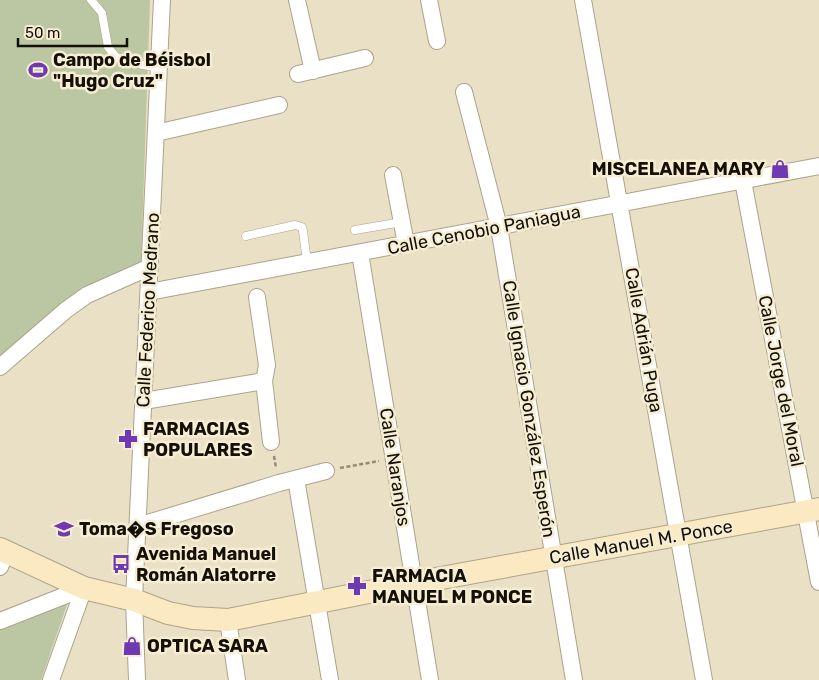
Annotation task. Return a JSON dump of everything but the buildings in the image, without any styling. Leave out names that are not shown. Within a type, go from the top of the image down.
[{"type":"street","name":"Calle Federico Medrano","points":[[137,680],[134,600],[162,0]]},
{"type":"street","points":[[297,0],[305,73],[364,58]]},
{"type":"street","points":[[430,0],[437,41]]},
{"type":"street","name":"Calle Adrián Puga","points":[[583,0],[704,680]]},
{"type":"street","name":"Calle Ignacio González Esperón","points":[[464,92],[499,227],[574,680]]},
{"type":"street","points":[[156,132],[279,105]]},
{"type":"street","name":"Calle Cenobio Paniagua","points":[[149,292],[819,166]]},
{"type":"street","points":[[393,176],[406,244]]},
{"type":"street","name":"Calle Jorge del Moral","points":[[743,181],[812,510],[819,582]]},
{"type":"street","name":"Calle Naranjos","points":[[360,253],[430,680]]},
{"type":"street","points":[[0,367],[66,310],[87,295],[150,267]]},
{"type":"street","points":[[256,297],[267,365],[264,381],[271,442]]},
{"type":"street","points":[[144,400],[264,381]]},
{"type":"street","points":[[138,526],[279,483],[326,471]]},
{"type":"street","points":[[296,479],[330,680]]},
{"type":"street","name":"Calle Manuel M. Ponce","points":[[2,555],[84,588],[134,600],[168,613],[193,618],[228,620],[414,583],[812,510]]},
{"type":"street","points":[[0,622],[84,588]]},
{"type":"street","points":[[51,680],[84,588]]},
{"type":"street","points":[[228,620],[237,680]]},
{"type":"lane","points":[[90,0],[102,13],[108,47],[115,56],[123,61],[159,68]]},
{"type":"lane","points":[[355,230],[402,222]]},
{"type":"lane","points":[[246,236],[295,225],[302,227],[307,263]]},
{"type":"path","points":[[271,442],[279,483]]},
{"type":"path","points":[[326,471],[394,458]]},
{"type":"green space","points":[[0,0],[150,0],[141,265],[0,362]]},
{"type":"green space","points":[[69,599],[41,680],[0,680],[0,628]]},
{"type":"place","name":"Campo de Béisbol \"Hugo Cruz\"","points":[[38,70]]},
{"type":"place","name":"MISCELANEA MARY","points":[[780,169]]},
{"type":"place","name":"FARMACIAS POPULARES","points":[[128,439]]},
{"type":"place","name":"Toma�S Fregoso","points":[[64,529]]},
{"type":"place","name":"Avenida Manuel Román Alatorre","points":[[121,564]]},
{"type":"place","name":"FARMACIA MANUEL M PONCE","points":[[357,586]]},
{"type":"place","name":"OPTICA SARA","points":[[132,646]]}]
